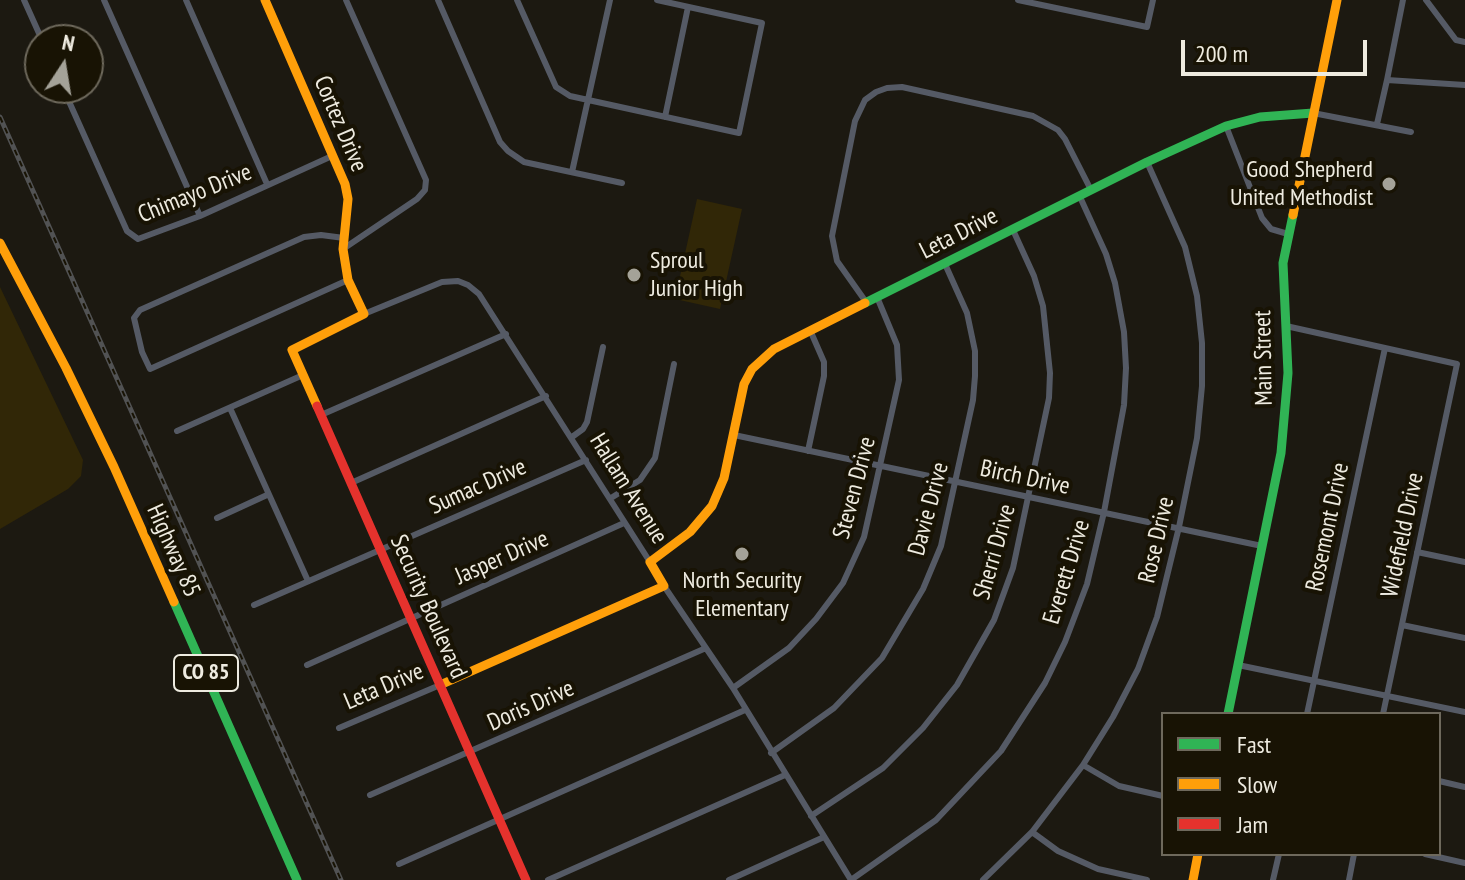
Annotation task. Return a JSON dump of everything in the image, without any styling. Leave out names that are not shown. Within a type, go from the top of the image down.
[{"type":"street","points":[[24,0],[35,24]]},
{"type":"street","points":[[104,0],[200,216]]},
{"type":"street","points":[[186,0],[267,184]]},
{"type":"street","name":"Cortez Drive","points":[[265,0],[345,184],[348,199],[343,249],[348,280],[364,314]]},
{"type":"street","points":[[343,249],[417,199],[425,190],[426,180],[346,0]]},
{"type":"street","points":[[438,0],[500,142],[508,151],[524,162],[622,183]]},
{"type":"street","points":[[517,0],[556,87],[570,96],[739,133],[762,23],[657,0]]},
{"type":"street","points":[[572,172],[610,0]]},
{"type":"street","points":[[1018,0],[1147,27],[1153,0]]},
{"type":"street","name":"Main Street","points":[[1228,712],[1284,435],[1288,373],[1282,274],[1337,0]]},
{"type":"street","points":[[1377,124],[1403,0]]},
{"type":"street","points":[[1426,0],[1456,40],[1465,42]]},
{"type":"street","points":[[665,117],[688,7]]},
{"type":"street","points":[[1387,80],[1465,85]]},
{"type":"street","points":[[866,302],[837,261],[832,236],[855,121],[865,100],[876,92],[902,87],[1033,116],[1058,130],[1092,191]]},
{"type":"street","name":"Chimayo Drive","points":[[70,104],[127,231],[138,239],[200,216],[332,156]]},
{"type":"street","name":"Leta Drive","points":[[650,562],[690,532],[712,506],[724,478],[744,384],[752,369],[774,349],[1147,162],[1226,126],[1260,117],[1313,113],[1411,132]]},
{"type":"street","points":[[1226,126],[1262,218],[1271,229],[1288,234]]},
{"type":"street","name":"Rose Drive","points":[[983,880],[1032,832],[1083,765],[1138,669],[1157,617],[1179,527],[1197,438],[1202,343],[1197,296],[1185,247],[1147,162]]},
{"type":"street","name":"Everett Drive","points":[[851,880],[936,820],[1001,751],[1045,683],[1087,584],[1124,405],[1126,368],[1124,332],[1115,283],[1106,254],[1080,197]]},
{"type":"street","name":"Sherri Drive","points":[[811,816],[883,768],[923,728],[957,685],[994,620],[1013,568],[1049,398],[1049,339],[1034,276],[1013,230]]},
{"type":"street","points":[[344,238],[321,235],[304,237],[140,310],[134,318],[142,352],[150,369],[348,280]]},
{"type":"street","name":"Highway 85","points":[[0,243],[114,467],[297,880]]},
{"type":"street","name":"Davie Drive","points":[[771,753],[834,708],[882,658],[923,589],[941,546],[973,400],[975,351],[967,313],[945,264]]},
{"type":"street","name":"Hallam Avenue","points":[[292,350],[364,314],[442,282],[458,281],[479,294],[664,586],[733,688],[851,880]]},
{"type":"street","name":"Steven Drive","points":[[733,688],[789,648],[816,619],[843,583],[864,537],[899,380],[893,332],[877,297]]},
{"type":"street","points":[[1286,326],[1385,348]]},
{"type":"street","points":[[808,451],[824,376],[824,362],[810,330]]},
{"type":"street","points":[[321,415],[506,334]]},
{"type":"street","points":[[572,437],[587,422],[603,347]]},
{"type":"street","name":"Widefield Drive","points":[[1383,712],[1457,364],[1385,348]]},
{"type":"street","name":"Rosemont Drive","points":[[1307,712],[1385,348]]},
{"type":"street","name":"Security Boulevard","points":[[292,350],[526,880]]},
{"type":"street","points":[[611,498],[640,480],[655,458],[674,364]]},
{"type":"street","points":[[177,431],[303,375]]},
{"type":"street","points":[[351,483],[546,396]]},
{"type":"street","points":[[230,408],[308,581]]},
{"type":"street","name":"Birch Drive","points":[[734,435],[1262,546]]},
{"type":"street","name":"Sumac Drive","points":[[254,605],[586,460]]},
{"type":"street","points":[[217,518],[267,495]]},
{"type":"street","name":"Jasper Drive","points":[[307,665],[624,523]]},
{"type":"street","points":[[1417,552],[1465,562]]},
{"type":"street","name":"Leta Drive","points":[[339,728],[664,586]]},
{"type":"street","points":[[1402,625],[1465,638]]},
{"type":"street","name":"Doris Drive","points":[[370,795],[706,648]]},
{"type":"street","points":[[1238,665],[1465,712]]},
{"type":"street","points":[[399,864],[745,710]]},
{"type":"street","points":[[1083,765],[1119,786],[1161,796]]},
{"type":"street","points":[[548,880],[785,775]]},
{"type":"street","points":[[1441,781],[1465,787]]},
{"type":"street","points":[[1032,832],[1080,862],[1147,880]]},
{"type":"street","points":[[729,880],[824,837]]},
{"type":"street","points":[[1193,880],[1198,856]]},
{"type":"street","points":[[1273,880],[1279,856]]},
{"type":"street","points":[[1349,880],[1354,856]]},
{"type":"street","points":[[1434,856],[1465,863]]},
{"type":"shaded area","points":[[697,199],[742,209],[720,309],[675,299]]},
{"type":"shaded area","points":[[0,287],[83,460],[81,476],[68,489],[0,529]]},
{"type":"railway","points":[[0,117],[341,880]]},
{"type":"traffic: fast","points":[[865,303],[1147,162],[1226,126],[1260,117],[1313,113]]},
{"type":"traffic: fast","points":[[1228,712],[1281,453],[1288,373],[1283,263],[1293,215]]},
{"type":"traffic: fast","points":[[174,602],[297,880]]},
{"type":"traffic: slow","points":[[265,0],[345,184],[348,199],[343,249],[348,280],[364,314],[292,350],[317,406]]},
{"type":"traffic: slow","points":[[1293,215],[1337,0]]},
{"type":"traffic: slow","points":[[0,243],[114,467],[174,602]]},
{"type":"traffic: slow","points":[[440,685],[664,586],[650,562],[690,532],[712,506],[724,478],[744,384],[752,369],[774,349],[865,303]]},
{"type":"traffic: slow","points":[[1193,880],[1198,856]]},
{"type":"traffic: jam","points":[[317,406],[526,880]]},
{"type":"place","name":"Good Shepherd United Methodist","points":[[1389,184]]},
{"type":"place","name":"Sproul Junior High","points":[[634,275]]},
{"type":"place","name":"North Security Elementary","points":[[742,554]]}]
